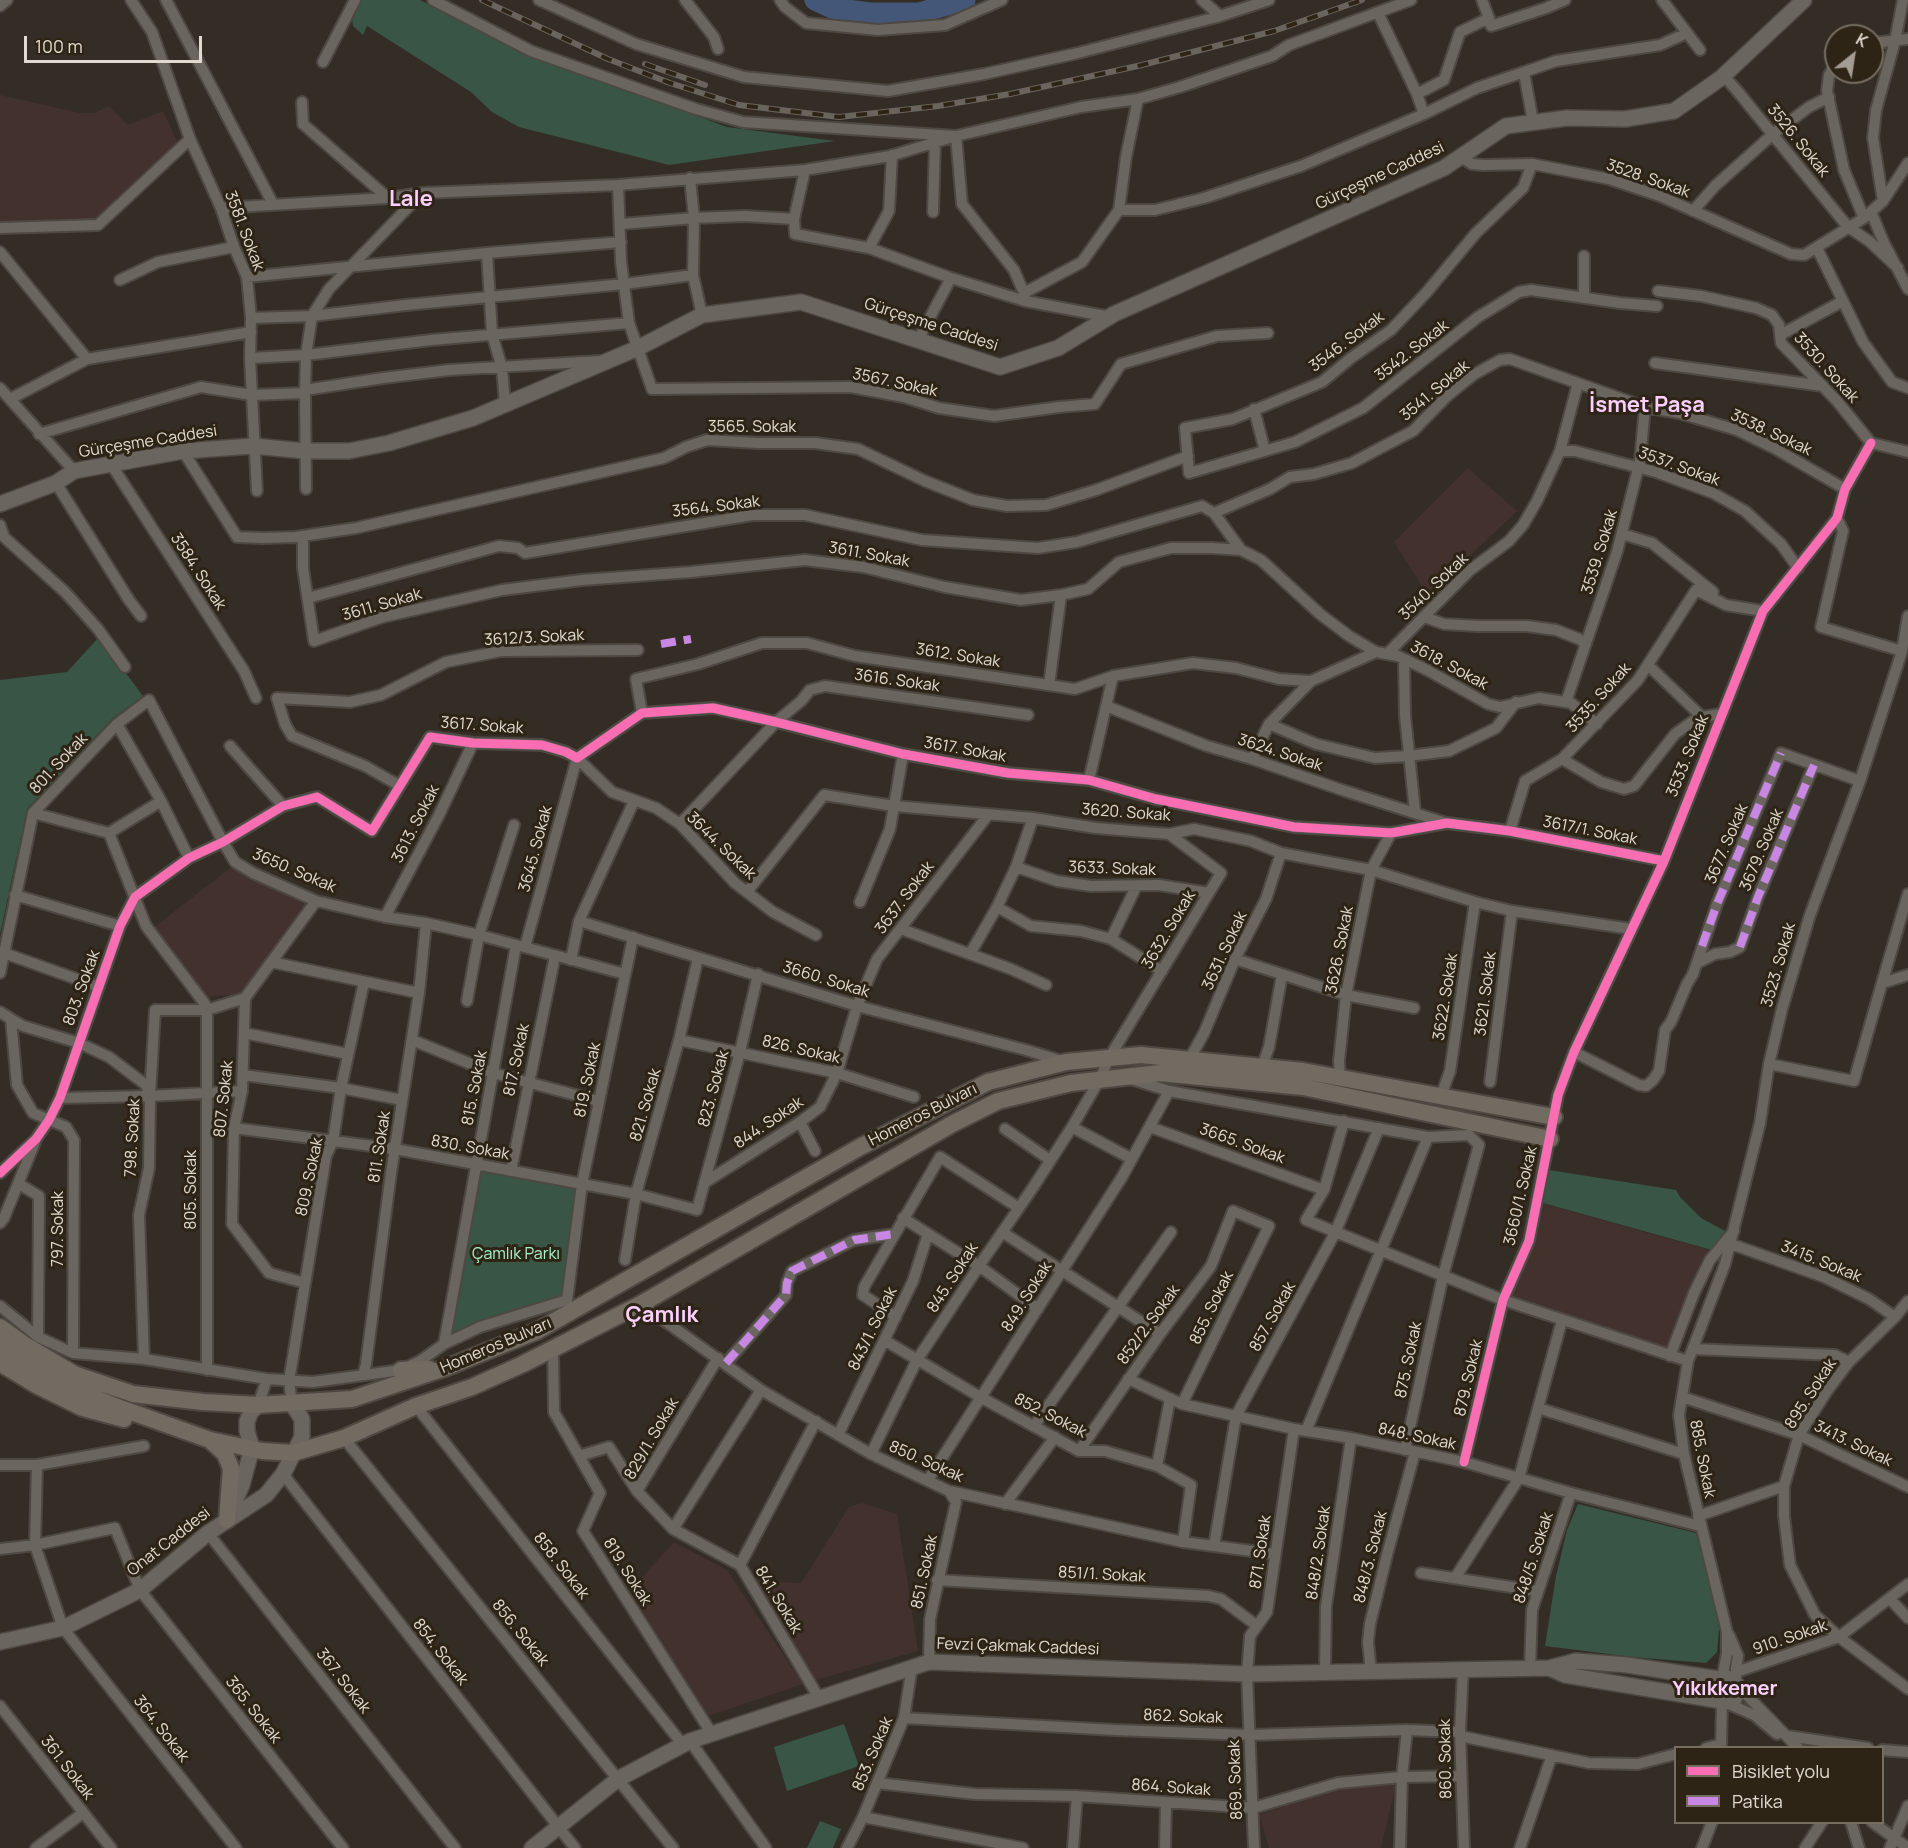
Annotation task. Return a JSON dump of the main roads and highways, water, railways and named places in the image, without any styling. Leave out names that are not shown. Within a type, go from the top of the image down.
[{"type":"main road","name":"Gürçeşme Caddesi","points":[[56,483],[74,471],[183,451],[253,446],[305,451],[349,451],[389,443],[472,418],[638,348],[702,315],[801,302],[1000,366],[1058,348],[1110,317],[1444,168],[1506,126],[1567,118],[1625,119],[1674,111],[1724,76],[1804,0]]},
{"type":"main road","points":[[0,494],[56,483]]},
{"type":"main road","points":[[0,504],[56,483]]},
{"type":"main road","name":"Homeros Bulvarı","points":[[0,1327],[74,1374],[133,1394],[203,1402],[258,1405],[352,1399],[445,1368],[537,1331],[860,1147],[988,1082],[1065,1062],[1141,1055],[1303,1071],[1554,1117]]},
{"type":"main road","name":"Homeros Bulvarı","points":[[293,1453],[344,1438],[416,1406],[472,1387],[553,1349],[641,1304],[952,1124],[998,1101],[1071,1083],[1160,1073],[1303,1087],[1550,1139]]},
{"type":"main road","points":[[567,1300],[602,1295]]},
{"type":"main road","points":[[0,1345],[24,1364],[76,1390],[176,1428],[210,1440],[273,1453],[293,1453]]},
{"type":"main road","points":[[0,1363],[36,1385],[83,1408],[113,1417],[176,1428]]},
{"type":"main road","points":[[401,1370],[445,1368]]},
{"type":"main road","name":"Onat Caddesi","points":[[0,1642],[63,1628],[140,1590],[208,1533],[266,1495],[283,1474],[302,1437],[303,1419],[292,1404]]},
{"type":"main road","name":"Onat Caddesi","points":[[227,1520],[242,1485],[252,1448],[247,1431],[247,1421],[251,1412],[258,1405]]},
{"type":"main road","points":[[210,1440],[225,1455],[231,1468],[227,1520]]},
{"type":"main road","name":"Fevzi Çakmak Caddesi","points":[[532,1848],[618,1779],[687,1743],[929,1662],[1247,1674],[1549,1668],[1576,1661],[1627,1665],[1719,1679]]},
{"type":"main road","name":"Fevzi Çakmak Caddesi","points":[[1549,1668],[1565,1675],[1722,1701]]},
{"type":"main road","points":[[1736,1678],[1737,1692],[1734,1699],[1722,1701],[1714,1694],[1714,1686],[1719,1679],[1736,1678]]},
{"type":"waterway","points":[[815,0],[832,8],[870,13],[919,13],[965,0]]},
{"type":"railway","points":[[482,0],[608,59],[670,83],[739,105],[839,117],[938,106],[1010,94],[1142,65],[1274,31],[1362,0]]},
{"type":"railway","points":[[645,64],[705,85]]},
{"type":"district","name":"Lale","points":[[411,200]]},
{"type":"district","name":"İsmet Paşa","points":[[1647,406]]},
{"type":"district","name":"Çamlık","points":[[662,1316]]},
{"type":"district","name":"Yıkıkkemer","points":[[1725,1689]]},
{"type":"park label","name":"Çamlık Parkı","points":[[516,1255]]}]
